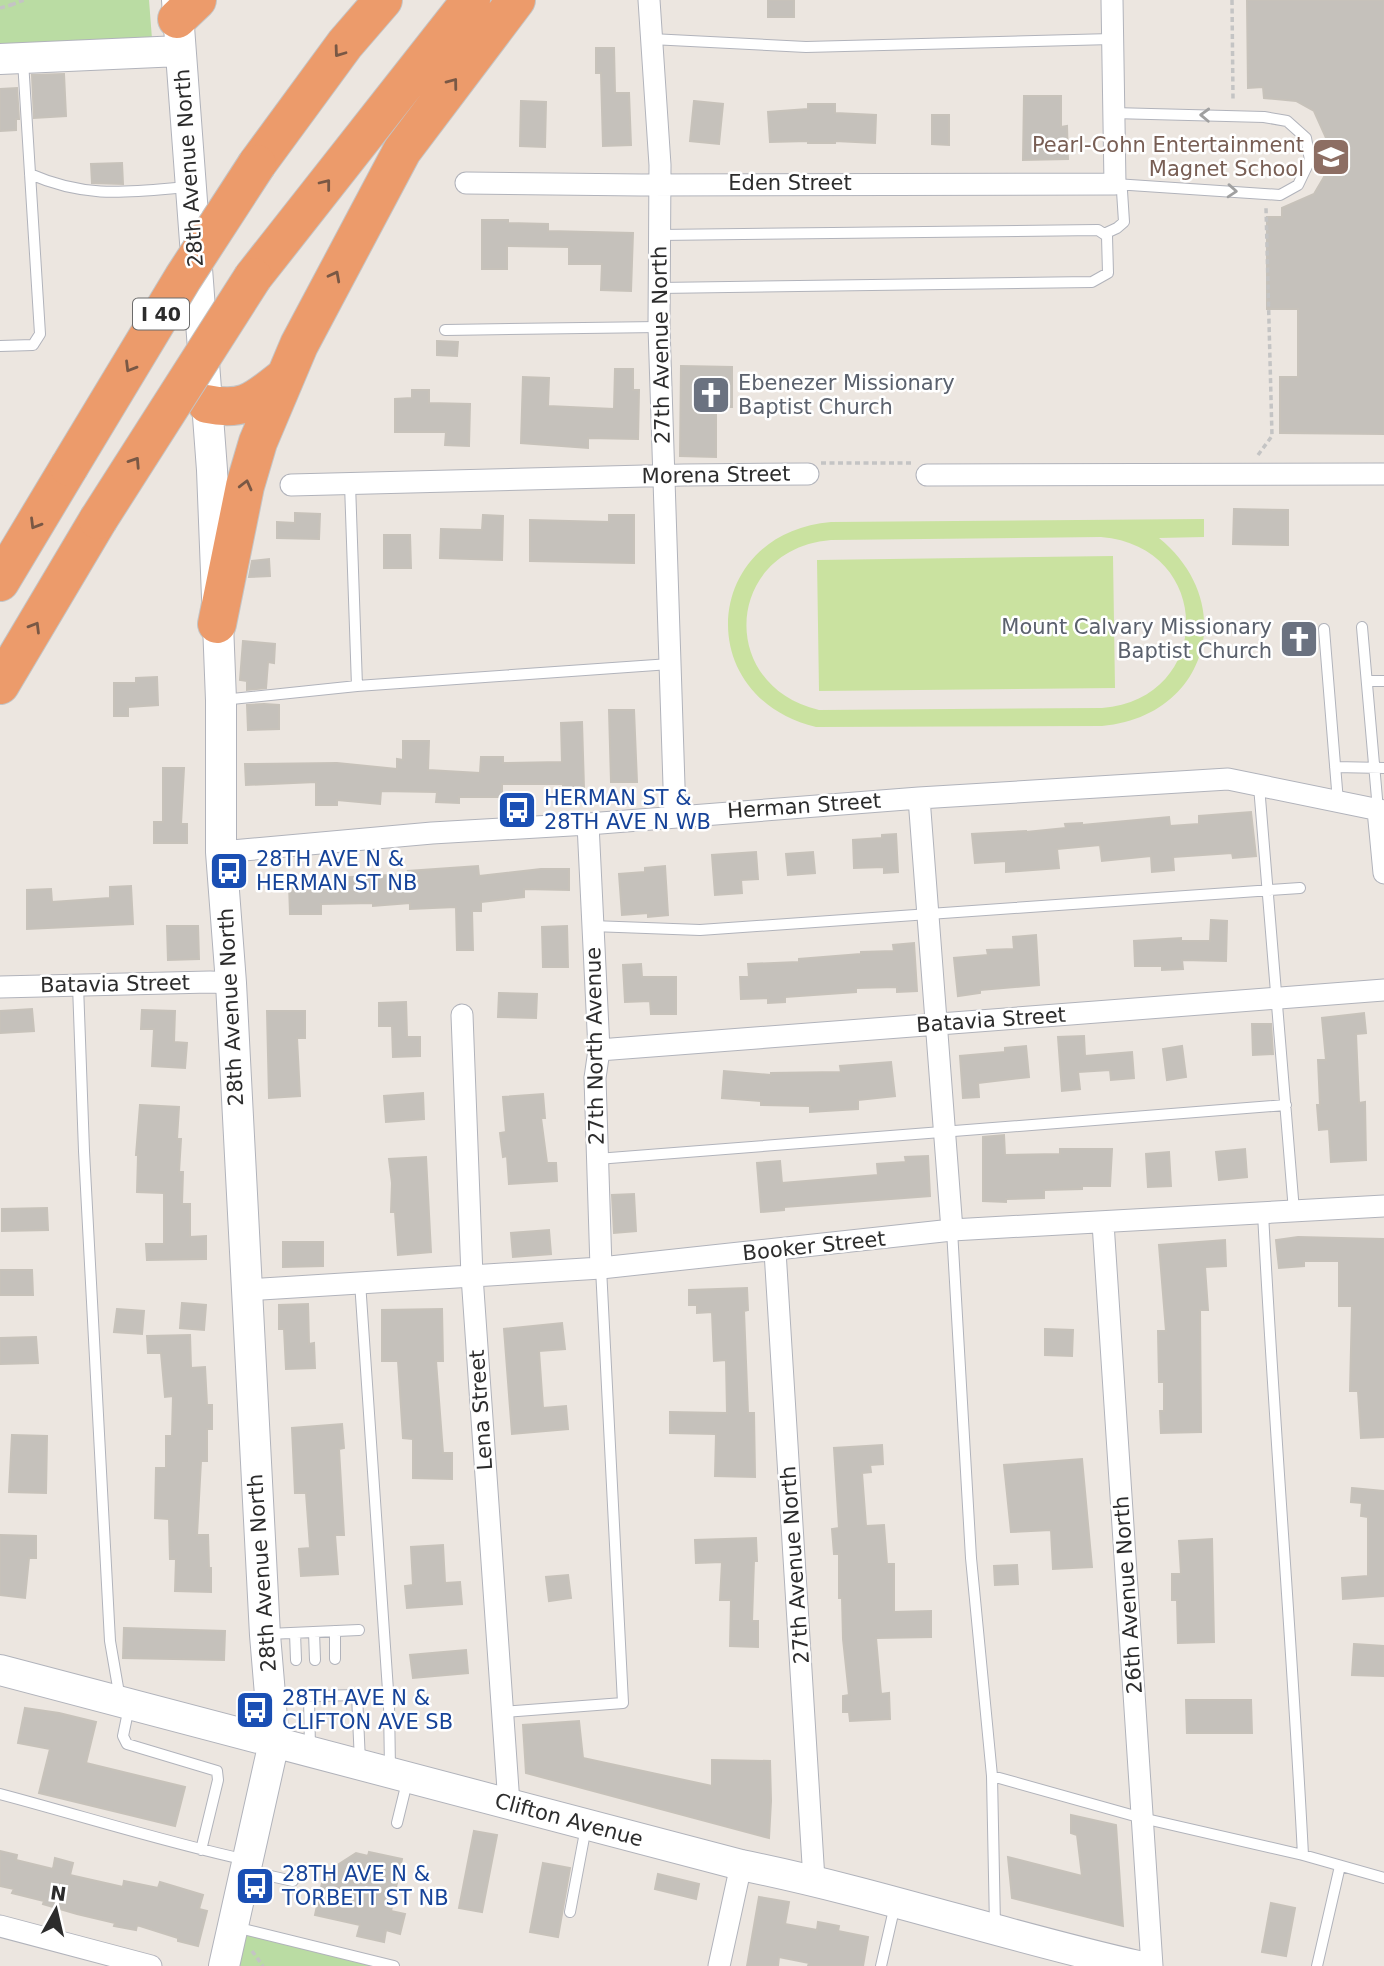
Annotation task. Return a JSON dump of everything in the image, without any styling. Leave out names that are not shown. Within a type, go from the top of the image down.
[{"type":"highway","name":"I 40","points":[[0,582],[183,278],[257,164],[345,44],[383,0]]},
{"type":"highway","name":"I 40","points":[[0,685],[98,520],[253,277],[471,0]]},
{"type":"highway","points":[[217,624],[251,464],[299,345],[402,150],[516,0]]},
{"type":"highway","points":[[207,404],[228,408],[253,402],[286,376]]},
{"type":"main road","points":[[11,58],[183,17]]},
{"type":"main road","name":"28th Avenue North","points":[[183,17],[190,187],[212,470],[221,700],[221,852],[231,984],[265,1635],[301,1693],[274,1742],[246,1865],[239,1935],[224,1966]]},
{"type":"main road","name":"Clifton Avenue","points":[[0,1670],[741,1865],[814,1880],[996,1931],[1051,1956],[1138,1966]]},
{"type":"street","name":"27th Avenue North","points":[[649,0],[660,165],[659,327],[675,817]]},
{"type":"street","points":[[1112,0],[1115,184]]},
{"type":"street","name":"Eden Street","points":[[466,183],[1115,184]]},
{"type":"street","name":"Morena Street","points":[[291,485],[808,474]]},
{"type":"street","points":[[927,475],[1384,474]]},
{"type":"street","name":"Herman Street","points":[[221,852],[432,833],[588,824],[919,797],[1228,779],[1381,810]]},
{"type":"street","points":[[919,797],[952,1230]]},
{"type":"street","points":[[1381,810],[1384,873]]},
{"type":"street","name":"27th North Avenue","points":[[588,824],[599,1049],[595,1078],[601,1268]]},
{"type":"street","name":"Batavia Street","points":[[0,987],[210,982],[231,984]]},
{"type":"street","name":"Batavia Street","points":[[599,1049],[1384,990]]},
{"type":"street","name":"Lena Street","points":[[461,1015],[472,1276],[509,1804]]},
{"type":"street","name":"Booker Street","points":[[245,1290],[601,1268],[952,1230],[1384,1206]]},
{"type":"street","name":"26th Avenue North","points":[[1103,1223],[1152,1966]]},
{"type":"street","name":"27th Avenue North","points":[[775,1251],[814,1880]]},
{"type":"street","points":[[719,1966],[741,1865]]},
{"type":"street","points":[[0,1926],[151,1966]]},
{"type":"lane","points":[[650,38],[806,47],[1112,39]]},
{"type":"lane","points":[[0,346],[33,345],[40,334],[30,174],[11,58]]},
{"type":"lane","points":[[1113,113],[1264,117],[1287,121],[1306,138],[1310,160],[1298,185],[1280,195],[1115,184]]},
{"type":"lane","points":[[30,174],[54,184],[103,193],[190,187]]},
{"type":"lane","points":[[1104,234],[1124,222],[1122,191],[1115,184]]},
{"type":"lane","points":[[659,235],[1098,230],[1107,236],[1108,273],[1092,282],[659,288]]},
{"type":"lane","points":[[445,330],[659,327]]},
{"type":"lane","points":[[350,484],[357,686]]},
{"type":"lane","points":[[1362,627],[1370,719],[1379,767],[1381,810]]},
{"type":"lane","points":[[1324,629],[1338,802]]},
{"type":"lane","points":[[221,700],[357,686],[670,664]]},
{"type":"lane","points":[[1367,681],[1384,681]]},
{"type":"lane","points":[[1370,719],[1384,721]]},
{"type":"lane","points":[[1335,767],[1379,767]]},
{"type":"lane","points":[[1259,786],[1294,1211]]},
{"type":"lane","points":[[592,926],[699,930],[1300,888]]},
{"type":"lane","points":[[78,985],[110,1642],[125,1703],[123,1737],[127,1744],[217,1771],[218,1780],[201,1850]]},
{"type":"lane","points":[[597,1159],[1286,1105]]},
{"type":"lane","points":[[1263,1213],[1274,1425],[1286,1571],[1303,1855]]},
{"type":"lane","points":[[952,1230],[971,1558],[992,1776],[996,1931]]},
{"type":"lane","points":[[502,1712],[623,1703],[601,1268]]},
{"type":"lane","points":[[360,1283],[389,1705],[399,1775],[397,1823]]},
{"type":"lane","points":[[265,1635],[359,1630]]},
{"type":"lane","points":[[335,1631],[335,1659]]},
{"type":"lane","points":[[314,1632],[315,1660]]},
{"type":"lane","points":[[295,1633],[296,1660]]},
{"type":"lane","points":[[311,1752],[301,1693],[336,1690],[357,1695],[360,1765]]},
{"type":"lane","points":[[992,1776],[1142,1818],[1303,1855],[1384,1878]]},
{"type":"lane","points":[[0,1794],[201,1850],[293,1881]]},
{"type":"lane","points":[[570,1912],[586,1824]]},
{"type":"lane","points":[[1317,1966],[1340,1866]]},
{"type":"lane","points":[[881,1966],[895,1903]]},
{"type":"lane","points":[[239,1935],[394,1966]]},
{"type":"path","points":[[0,8],[24,0]]},
{"type":"path","points":[[1233,0],[1233,99]]},
{"type":"path","points":[[1256,457],[1272,436],[1266,206]]},
{"type":"path","name":"Morena Street","points":[[808,474],[817,463],[911,463],[927,475]]},
{"type":"path","points":[[239,1935],[263,1966]]},
{"type":"green space","points":[[0,0],[149,0],[152,39],[0,46]]},
{"type":"green space","points":[[1204,519],[1204,537],[1159,538],[1184,565],[1199,594],[1204,624],[1200,653],[1188,680],[1167,702],[1138,718],[1102,726],[816,727],[775,710],[747,684],[732,652],[728,617],[737,584],[757,554],[788,533],[831,522]],"holes":[[[1101,537],[1138,547],[1165,566],[1181,593],[1186,622],[1181,652],[1165,679],[1139,698],[1102,708],[819,710],[786,696],[763,675],[750,648],[747,619],[753,591],[770,567],[796,549],[831,540]]]},
{"type":"green space","points":[[1113,556],[1115,688],[819,691],[817,560]]},
{"type":"green space","points":[[233,1926],[394,1966],[224,1966]]},
{"type":"building","points":[[768,0],[794,0],[794,17],[768,17]]},
{"type":"building","points":[[1247,0],[1384,0],[1384,434],[1280,433],[1280,377],[1298,377],[1298,309],[1267,309],[1267,217],[1282,217],[1282,208],[1314,194],[1324,177],[1331,149],[1314,111],[1296,101],[1264,98],[1263,87],[1248,88]]},
{"type":"building","points":[[596,48],[614,48],[615,93],[629,93],[631,145],[603,146],[601,73],[596,73]]},
{"type":"building","points":[[64,74],[66,116],[34,118],[32,75]]},
{"type":"building","points":[[17,88],[19,119],[16,119],[16,130],[0,131],[0,89]]},
{"type":"building","points":[[1024,96],[1061,96],[1061,127],[1067,126],[1068,159],[1023,160]]},
{"type":"building","points":[[521,101],[546,102],[545,147],[520,146]]},
{"type":"building","points":[[694,101],[723,104],[719,144],[690,141]]},
{"type":"building","points":[[808,104],[835,104],[835,113],[876,115],[875,143],[770,142],[768,112],[808,109]]},
{"type":"building","points":[[932,115],[949,115],[949,145],[932,144]]},
{"type":"building","points":[[122,163],[123,184],[92,183],[91,164]]},
{"type":"building","points":[[482,220],[548,224],[548,231],[633,233],[631,291],[601,290],[602,264],[569,264],[569,247],[507,246],[507,269],[482,269]]},
{"type":"building","points":[[437,341],[458,342],[457,356],[437,355]]},
{"type":"building","points":[[681,366],[732,367],[732,407],[716,407],[716,457],[680,456]]},
{"type":"building","points":[[615,369],[633,369],[633,390],[639,390],[638,439],[588,438],[588,448],[521,443],[523,377],[549,378],[548,406],[614,409]]},
{"type":"building","points":[[412,390],[429,390],[429,403],[470,404],[469,446],[445,445],[446,432],[395,432],[395,399],[412,398]]},
{"type":"building","points":[[1234,509],[1288,510],[1288,545],[1233,544]]},
{"type":"building","points":[[295,513],[320,514],[319,539],[277,538],[277,522],[295,523]]},
{"type":"building","points":[[483,515],[503,516],[502,560],[440,558],[441,529],[482,530]]},
{"type":"building","points":[[609,515],[634,515],[634,563],[530,561],[530,520],[609,522]]},
{"type":"building","points":[[384,535],[410,535],[411,568],[384,568]]},
{"type":"building","points":[[269,559],[270,576],[249,577],[252,561]]},
{"type":"building","points":[[243,641],[275,644],[274,663],[268,662],[266,688],[247,690],[247,681],[240,680]]},
{"type":"building","points":[[157,677],[158,705],[128,707],[128,716],[114,716],[114,683],[136,683],[136,678]]},
{"type":"building","points":[[247,705],[279,705],[279,729],[248,730]]},
{"type":"building","points":[[609,710],[634,710],[637,782],[611,782]]},
{"type":"building","points":[[582,722],[584,788],[563,788],[563,784],[502,784],[502,797],[459,797],[459,803],[436,802],[437,792],[381,791],[380,804],[337,800],[337,805],[316,805],[316,782],[246,785],[245,764],[337,763],[397,769],[397,759],[403,760],[403,741],[429,741],[428,770],[480,773],[481,757],[503,757],[503,763],[562,762],[561,723]]},
{"type":"building","points":[[163,768],[184,768],[181,824],[187,824],[187,843],[154,843],[154,822],[163,822]]},
{"type":"building","points":[[1251,812],[1256,856],[1233,858],[1232,853],[1173,857],[1174,870],[1152,872],[1151,856],[1102,861],[1100,845],[1057,849],[1059,868],[1006,872],[1006,861],[975,863],[972,834],[1026,832],[1066,828],[1065,824],[1082,825],[1169,817],[1170,826],[1199,824],[1199,816]]},
{"type":"building","points":[[896,834],[898,872],[884,873],[884,867],[854,868],[853,840]]},
{"type":"building","points":[[756,852],[758,879],[741,880],[742,893],[715,895],[712,855]]},
{"type":"building","points":[[813,852],[815,873],[788,875],[786,854]]},
{"type":"building","points":[[478,866],[479,876],[541,869],[569,869],[569,890],[524,889],[524,897],[481,902],[481,911],[472,911],[473,950],[457,950],[456,907],[410,909],[410,903],[373,906],[373,903],[321,904],[321,914],[290,914],[289,884],[334,883],[334,878],[409,874],[408,871]]},
{"type":"building","points":[[665,866],[668,915],[622,915],[619,874],[645,872],[645,868]]},
{"type":"building","points":[[131,886],[133,924],[27,929],[27,890],[51,889],[52,902],[110,898],[110,887]]},
{"type":"building","points":[[1211,920],[1227,921],[1226,961],[1182,960],[1183,969],[1162,970],[1162,966],[1135,966],[1134,941],[1181,938],[1181,941],[1210,941]]},
{"type":"building","points":[[167,926],[198,926],[199,959],[168,960]]},
{"type":"building","points":[[567,926],[568,967],[543,967],[542,927]]},
{"type":"building","points":[[1036,935],[1039,985],[980,990],[980,993],[958,996],[954,958],[988,955],[987,950],[1014,949],[1013,937]]},
{"type":"building","points":[[914,943],[917,991],[897,992],[897,987],[856,988],[856,992],[785,997],[785,1002],[768,1003],[768,998],[741,999],[740,977],[749,977],[748,964],[799,962],[799,959],[894,951],[893,945]]},
{"type":"building","points":[[641,964],[642,977],[676,977],[676,1014],[651,1014],[650,1001],[625,1002],[623,965]]},
{"type":"building","points":[[499,993],[537,994],[536,1018],[498,1017]]},
{"type":"building","points":[[406,1002],[407,1037],[420,1037],[420,1056],[393,1057],[392,1026],[379,1026],[379,1003]]},
{"type":"building","points":[[32,1009],[34,1031],[0,1033],[0,1011]]},
{"type":"building","points":[[142,1010],[175,1011],[174,1042],[187,1043],[185,1068],[152,1066],[154,1029],[141,1029]]},
{"type":"building","points":[[267,1011],[305,1011],[305,1038],[297,1038],[300,1096],[269,1098]]},
{"type":"building","points":[[1364,1013],[1366,1033],[1356,1034],[1359,1103],[1365,1102],[1366,1160],[1331,1162],[1329,1129],[1319,1130],[1317,1105],[1320,1105],[1318,1060],[1326,1060],[1322,1018]]},
{"type":"building","points":[[1252,1024],[1271,1024],[1273,1054],[1253,1055]]},
{"type":"building","points":[[1084,1036],[1085,1056],[1132,1052],[1134,1078],[1111,1080],[1110,1070],[1078,1072],[1080,1089],[1062,1091],[1058,1037]]},
{"type":"building","points":[[1026,1046],[1029,1077],[978,1083],[979,1097],[963,1098],[960,1056],[1005,1052],[1005,1048]]},
{"type":"building","points":[[1182,1046],[1186,1077],[1167,1080],[1163,1049]]},
{"type":"building","points":[[891,1062],[895,1096],[858,1100],[858,1109],[810,1112],[810,1106],[761,1105],[761,1101],[722,1098],[724,1071],[771,1075],[841,1072],[840,1066]]},
{"type":"building","points":[[423,1093],[424,1119],[386,1122],[384,1096]]},
{"type":"building","points":[[543,1094],[545,1118],[541,1118],[547,1163],[556,1163],[557,1181],[509,1184],[507,1156],[503,1157],[500,1133],[506,1132],[503,1097]]},
{"type":"building","points":[[140,1105],[179,1107],[177,1139],[181,1139],[179,1172],[183,1172],[182,1204],[190,1204],[190,1237],[206,1236],[206,1259],[147,1260],[146,1244],[164,1244],[164,1193],[137,1192],[136,1155]]},
{"type":"building","points":[[1004,1135],[1005,1155],[1060,1154],[1060,1149],[1112,1149],[1110,1186],[1044,1190],[1044,1198],[1006,1199],[1006,1202],[983,1201],[983,1137]]},
{"type":"building","points":[[1245,1149],[1247,1177],[1219,1180],[1216,1152]]},
{"type":"building","points":[[1169,1152],[1171,1186],[1148,1187],[1146,1154]]},
{"type":"building","points":[[928,1156],[930,1196],[784,1207],[784,1210],[761,1212],[757,1163],[780,1161],[782,1183],[878,1175],[877,1164],[906,1162],[905,1157]]},
{"type":"building","points":[[426,1157],[431,1252],[398,1255],[395,1212],[391,1212],[389,1159]]},
{"type":"building","points":[[634,1194],[636,1231],[614,1233],[612,1195]]},
{"type":"building","points":[[47,1208],[48,1230],[2,1231],[2,1209]]},
{"type":"building","points":[[549,1230],[551,1254],[513,1257],[511,1233]]},
{"type":"building","points":[[1298,1237],[1384,1239],[1384,1437],[1361,1438],[1358,1391],[1350,1391],[1352,1306],[1339,1306],[1339,1261],[1304,1261],[1304,1266],[1279,1268],[1276,1240]]},
{"type":"building","points":[[1225,1240],[1226,1266],[1205,1267],[1208,1310],[1200,1310],[1201,1432],[1161,1433],[1160,1411],[1164,1411],[1164,1382],[1159,1382],[1158,1331],[1166,1331],[1159,1245]]},
{"type":"building","points":[[283,1242],[323,1242],[323,1266],[283,1267]]},
{"type":"building","points":[[0,1270],[32,1270],[33,1295],[0,1295]]},
{"type":"building","points":[[747,1288],[748,1310],[744,1311],[748,1413],[754,1413],[755,1477],[715,1476],[716,1434],[670,1433],[670,1412],[727,1413],[726,1360],[714,1361],[712,1312],[697,1313],[697,1305],[689,1305],[689,1290]]},
{"type":"building","points":[[182,1303],[206,1305],[204,1330],[180,1328]]},
{"type":"building","points":[[308,1304],[309,1344],[314,1343],[315,1368],[286,1369],[284,1329],[279,1329],[279,1305]]},
{"type":"building","points":[[117,1309],[144,1311],[142,1334],[114,1332]]},
{"type":"building","points":[[442,1309],[443,1361],[436,1361],[443,1453],[452,1453],[452,1479],[413,1478],[413,1439],[403,1438],[398,1361],[382,1361],[382,1310]]},
{"type":"building","points":[[562,1323],[565,1349],[539,1351],[543,1408],[566,1406],[568,1429],[512,1434],[504,1329]]},
{"type":"building","points":[[1045,1329],[1073,1330],[1072,1356],[1045,1355]]},
{"type":"building","points":[[190,1335],[191,1368],[205,1367],[207,1405],[212,1405],[212,1429],[207,1429],[207,1461],[201,1461],[197,1535],[208,1535],[211,1592],[175,1591],[176,1559],[170,1559],[169,1519],[155,1518],[156,1468],[166,1468],[166,1436],[172,1436],[173,1396],[165,1397],[161,1353],[148,1353],[147,1336]]},
{"type":"building","points":[[36,1337],[38,1363],[0,1364],[0,1338]]},
{"type":"building","points":[[342,1424],[344,1448],[339,1449],[344,1535],[335,1535],[338,1574],[301,1576],[299,1549],[310,1548],[306,1493],[295,1493],[292,1428]]},
{"type":"building","points":[[12,1435],[47,1436],[46,1493],[9,1492]]},
{"type":"building","points":[[882,1445],[883,1464],[870,1465],[871,1472],[862,1473],[866,1526],[884,1525],[887,1564],[894,1564],[894,1612],[931,1611],[931,1637],[876,1638],[881,1694],[889,1693],[890,1719],[850,1721],[849,1712],[843,1712],[843,1696],[849,1695],[842,1598],[839,1598],[839,1554],[834,1554],[832,1529],[839,1528],[834,1448]]},
{"type":"building","points":[[1082,1459],[1092,1567],[1053,1569],[1051,1530],[1011,1532],[1004,1465]]},
{"type":"building","points":[[1352,1488],[1384,1491],[1384,1596],[1343,1599],[1342,1578],[1368,1576],[1368,1517],[1361,1516],[1362,1503],[1351,1502]]},
{"type":"building","points":[[0,1535],[36,1536],[36,1558],[29,1558],[25,1598],[0,1595]]},
{"type":"building","points":[[756,1538],[757,1561],[754,1561],[752,1621],[758,1621],[758,1647],[730,1646],[731,1600],[720,1600],[722,1562],[696,1563],[695,1540]]},
{"type":"building","points":[[1212,1539],[1214,1642],[1178,1643],[1177,1600],[1172,1600],[1172,1574],[1181,1574],[1179,1541]]},
{"type":"building","points":[[443,1545],[445,1583],[460,1582],[462,1604],[407,1608],[405,1586],[413,1585],[411,1547]]},
{"type":"building","points":[[1017,1565],[1018,1584],[995,1585],[994,1566]]},
{"type":"building","points":[[568,1575],[571,1598],[549,1601],[546,1577]]},
{"type":"building","points":[[124,1628],[225,1631],[224,1660],[123,1658]]},
{"type":"building","points":[[1354,1644],[1384,1646],[1384,1676],[1352,1675]]},
{"type":"building","points":[[466,1650],[468,1673],[413,1678],[410,1655]]},
{"type":"building","points":[[1186,1700],[1251,1700],[1252,1733],[1187,1733]]},
{"type":"building","points":[[25,1708],[96,1722],[86,1763],[185,1787],[175,1826],[39,1793],[50,1749],[18,1743]]},
{"type":"building","points":[[579,1721],[583,1758],[712,1786],[712,1760],[770,1761],[769,1838],[526,1773],[523,1725]]},
{"type":"building","points":[[1071,1815],[1116,1825],[1123,1926],[1012,1898],[1008,1857],[1082,1876],[1077,1835],[1071,1833]]},
{"type":"building","points":[[474,1831],[497,1835],[482,1912],[459,1908]]},
{"type":"building","points":[[0,1851],[17,1855],[16,1860],[53,1869],[55,1858],[73,1863],[70,1875],[123,1887],[124,1881],[158,1888],[160,1882],[203,1895],[199,1909],[207,1911],[198,1946],[137,1925],[136,1930],[114,1926],[115,1923],[12,1893],[14,1889],[0,1886]]},
{"type":"building","points":[[369,1852],[402,1859],[391,1911],[405,1914],[400,1934],[386,1930],[384,1942],[357,1936],[360,1925],[315,1915],[322,1883],[325,1884],[328,1871],[356,1853],[368,1856]]},
{"type":"building","points":[[543,1863],[570,1868],[558,1937],[530,1932]]},
{"type":"building","points":[[658,1874],[699,1884],[696,1899],[655,1889]]},
{"type":"building","points":[[759,1897],[789,1902],[785,1924],[817,1930],[818,1922],[839,1926],[838,1931],[868,1937],[863,1966],[808,1966],[809,1963],[779,1957],[778,1966],[747,1966]]},
{"type":"building","points":[[1271,1903],[1295,1908],[1286,1956],[1262,1952]]},
{"type":"place","name":"Pearl-Cohn Entertainment Magnet School","points":[[1331,157]]},
{"type":"place","name":"Ebenezer Missionary Baptist Church","points":[[711,395]]},
{"type":"place","name":"Mount Calvary Missionary Baptist Church","points":[[1299,639]]},
{"type":"place","name":"HERMAN ST & 28TH AVE N WB","points":[[517,810]]},
{"type":"place","name":"28TH AVE N & HERMAN ST NB","points":[[229,871]]},
{"type":"place","name":"28TH AVE N & CLIFTON AVE SB","points":[[255,1710]]},
{"type":"place","name":"28TH AVE N & TORBETT ST NB","points":[[255,1886]]}]
